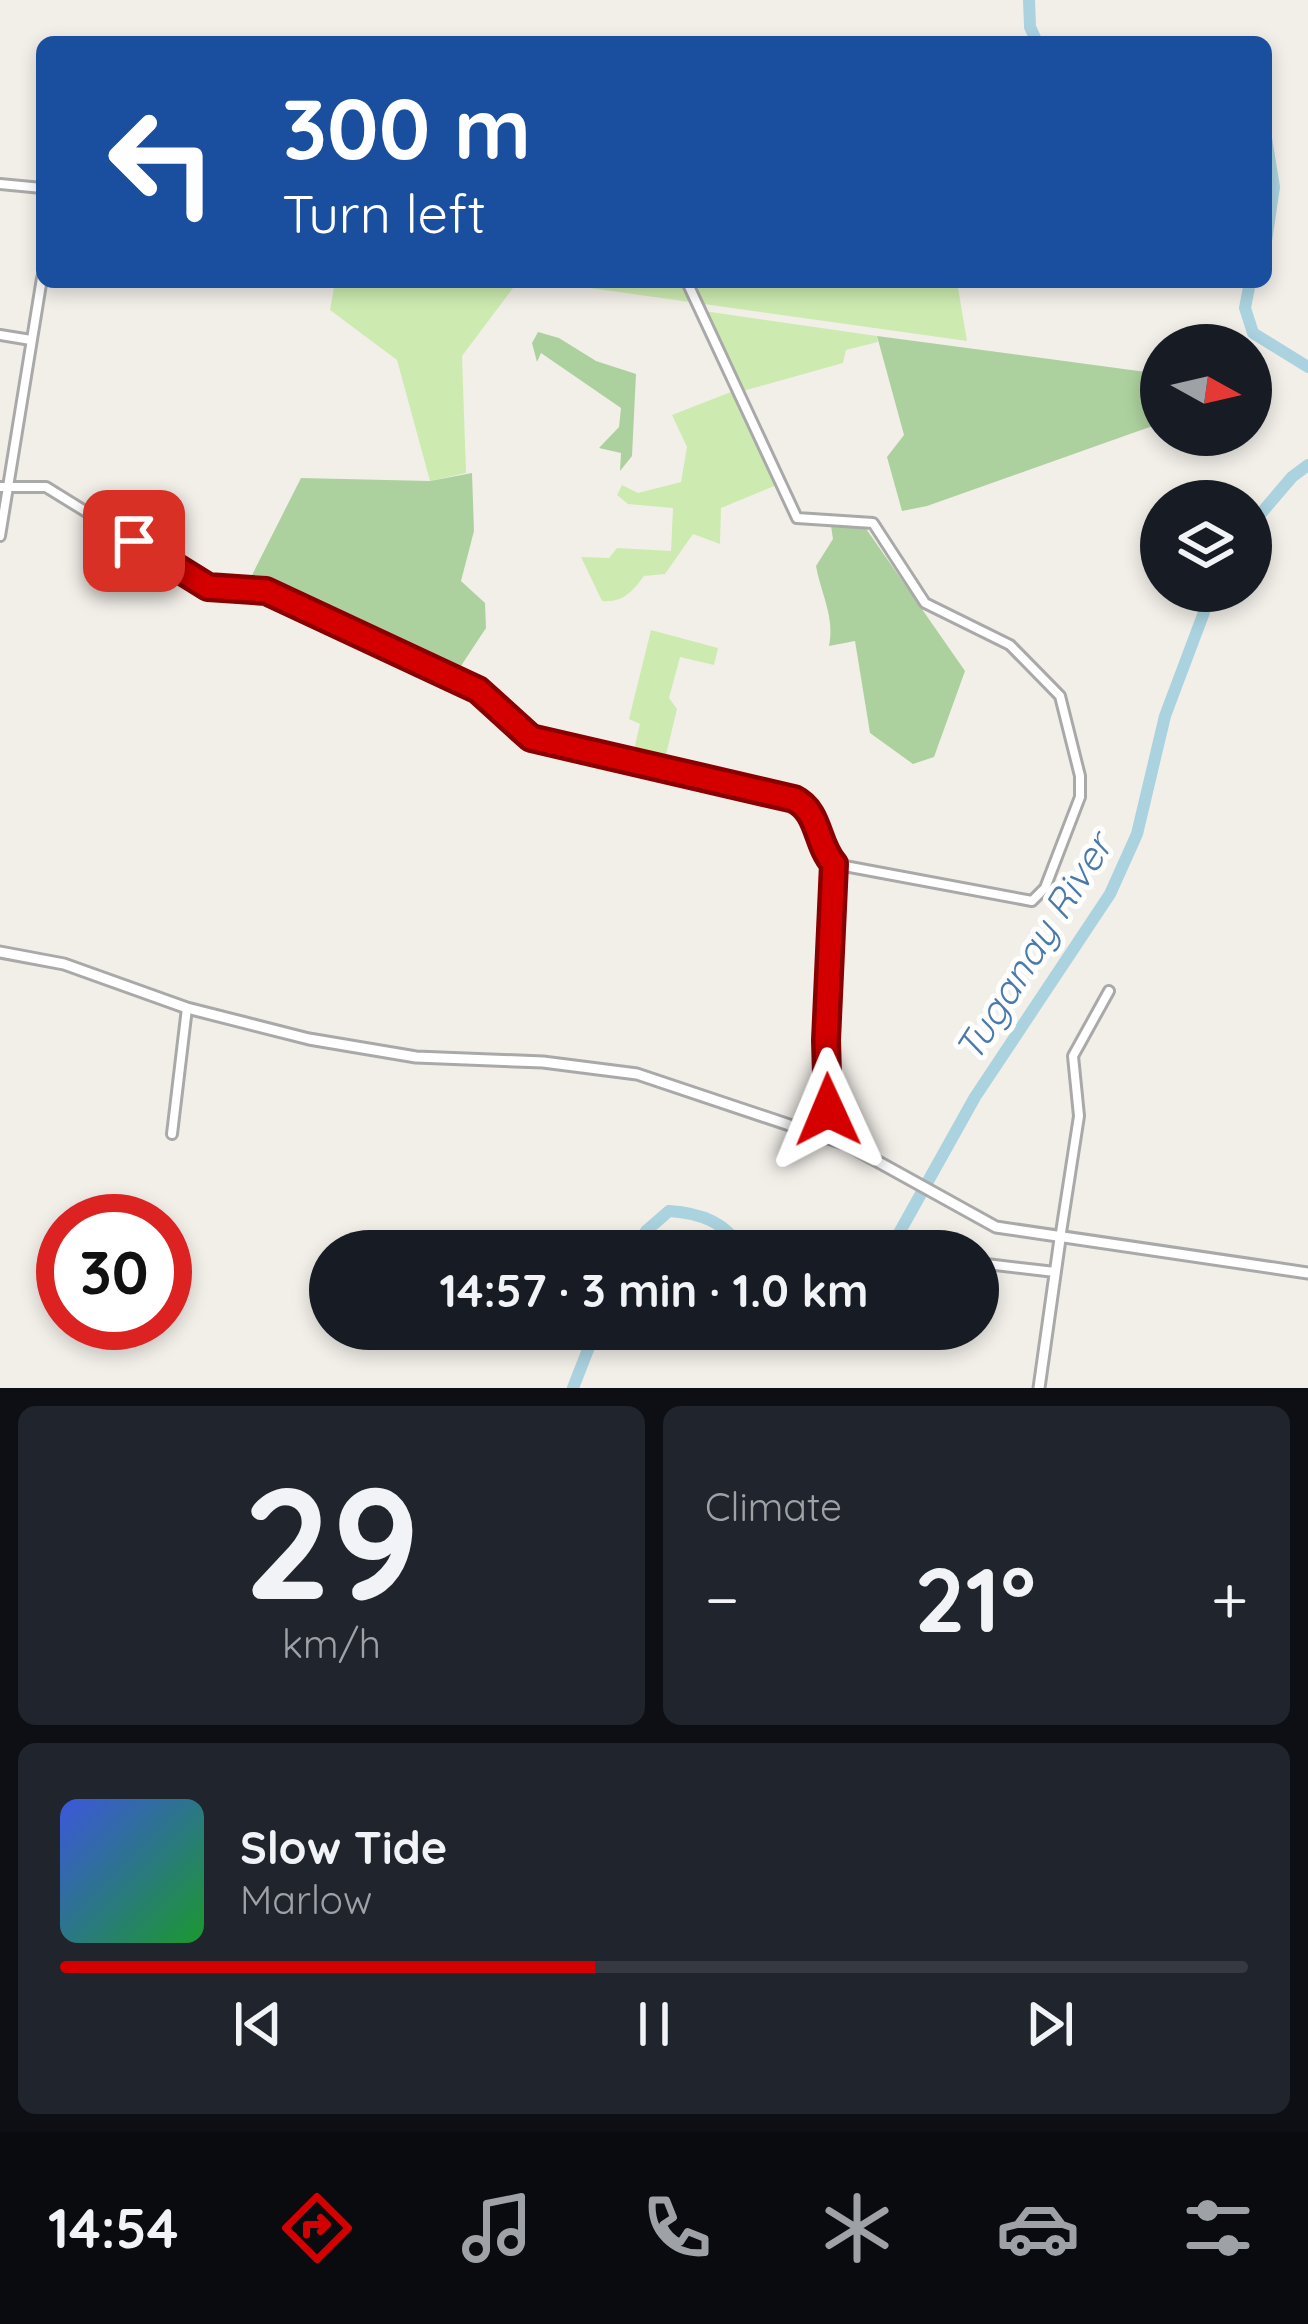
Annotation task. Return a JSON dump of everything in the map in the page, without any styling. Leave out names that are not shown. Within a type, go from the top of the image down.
[{"type":"street","points":[[0,196],[1,184],[36,187]]},
{"type":"street","points":[[0,536],[3,487],[40,288]]},
{"type":"street","points":[[3,487],[46,487],[208,587],[266,591],[478,690],[531,738],[801,801],[813,816],[826,856],[834,864],[1024,902],[1041,896],[1080,797],[1080,776],[1060,696],[1024,655],[994,635],[925,603],[873,523],[797,518],[690,288]]},
{"type":"street","points":[[0,335],[31,340]]},
{"type":"street","points":[[828,1138],[826,1040],[834,864]]},
{"type":"street","points":[[0,952],[86,971],[187,1008],[310,1039],[401,1055],[543,1062],[637,1074],[828,1138],[879,1160],[996,1227],[1308,1273]]},
{"type":"street","points":[[1040,1388],[1080,1100],[1072,1056],[1109,991]]},
{"type":"street","points":[[172,1134],[187,1008]]},
{"type":"street","points":[[999,1265],[1054,1272]]},
{"type":"green space","points":[[334,288],[513,288],[462,356],[466,473],[430,481],[397,360],[330,310]]},
{"type":"green space","points":[[591,288],[958,288],[967,341]]},
{"type":"green space","points":[[704,311],[877,336],[878,342],[846,350],[843,363],[743,391],[779,484],[721,508],[720,544],[693,534],[665,574],[644,576],[627,595],[602,601],[581,557],[609,558],[617,548],[671,551],[673,508],[628,504],[617,495],[622,485],[638,493],[681,482],[687,447],[672,415],[741,388]]},
{"type":"green space","points":[[538,332],[559,338],[596,361],[636,374],[632,456],[620,471],[621,453],[599,448],[619,427],[621,408],[541,353],[537,362],[532,343]]},
{"type":"green space","points":[[877,336],[1140,371],[1140,430],[902,511],[887,457],[904,435]]},
{"type":"green space","points":[[472,473],[474,531],[461,581],[485,603],[486,628],[455,675],[248,583],[301,478],[430,481]]},
{"type":"green space","points":[[860,520],[965,671],[934,757],[913,764],[870,733],[855,641],[829,646],[829,615],[816,566],[833,539],[831,526]]},
{"type":"green space","points":[[651,630],[718,648],[714,665],[680,657],[669,698],[677,709],[664,763],[633,754],[640,724],[629,719]]},
{"type":"waterway","name":"Tuganay River","points":[[1029,0],[1034,36]]},
{"type":"waterway","name":"Tuganay River","points":[[1272,175],[1272,200]]},
{"type":"waterway","name":"Tuganay River","points":[[1249,288],[1245,308],[1253,333],[1308,367]]},
{"type":"waterway","name":"Tuganay River","points":[[1272,500],[1308,465]]},
{"type":"waterway","name":"Tuganay River","points":[[901,1230],[975,1097],[1110,894],[1137,834],[1165,716],[1204,612]]},
{"type":"waterway","name":"Tuganay River","points":[[647,1230],[669,1211],[712,1221],[725,1230]]},
{"type":"waterway","name":"Tuganay River","points":[[573,1388],[588,1350]]},
{"type":"route","points":[[134,541],[208,587],[266,591],[478,690],[531,738],[794,799],[807,806],[826,856],[834,864],[826,1040],[828,1110]]}]
